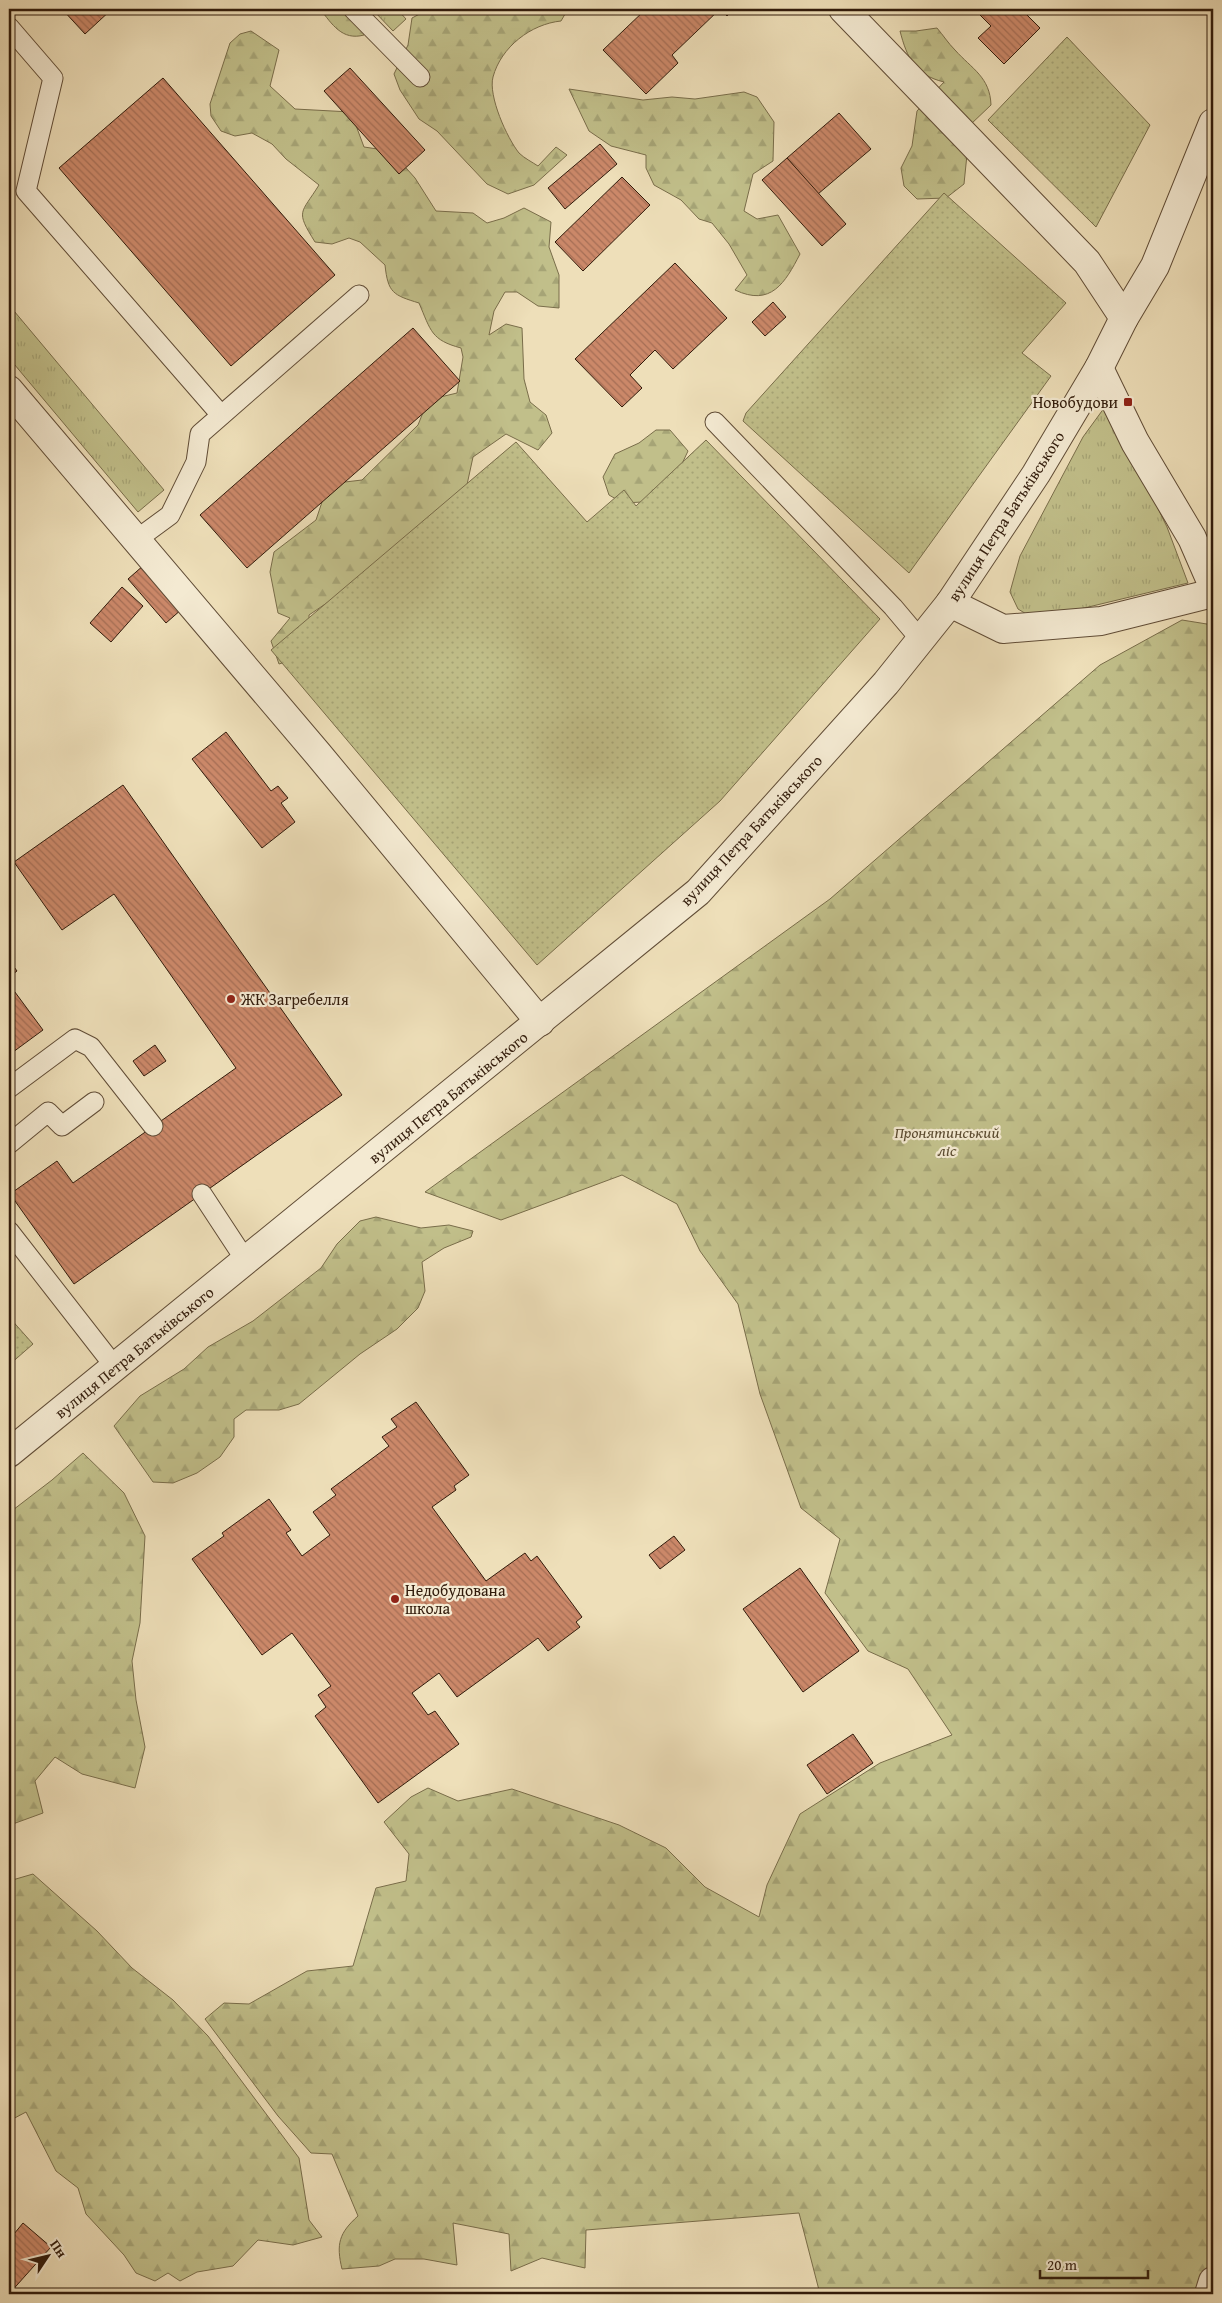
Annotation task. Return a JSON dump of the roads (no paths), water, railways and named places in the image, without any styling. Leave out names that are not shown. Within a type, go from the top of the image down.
[{"type":"street","points":[[843,9],[1087,262],[1124,318]]},
{"type":"street","name":"вулиця Петра Батьківського","points":[[9,1453],[698,892],[886,683],[950,603],[1036,474],[1099,368],[1124,318],[1155,266],[1213,123]]},
{"type":"street","points":[[1099,368],[1135,442],[1192,538],[1213,586]]},
{"type":"street","points":[[9,390],[318,754],[540,1022]]},
{"type":"street","points":[[950,603],[1003,629],[1101,621],[1213,593]]},
{"type":"street","points":[[1209,2294],[1213,2281]]},
{"type":"lane","points":[[353,9],[420,77]]},
{"type":"lane","points":[[9,27],[53,78],[26,191],[221,415]]},
{"type":"lane","points":[[136,540],[170,515],[196,462],[200,434],[359,295]]},
{"type":"lane","points":[[715,422],[893,607],[920,639]]},
{"type":"lane","points":[[9,1088],[75,1039],[91,1046],[153,1126]]},
{"type":"lane","points":[[9,1144],[48,1112],[62,1126],[94,1102]]},
{"type":"lane","points":[[202,1194],[246,1260]]},
{"type":"lane","points":[[9,1231],[115,1367]]},
{"type":"place","name":"Новобудови","points":[[1128,402]]},
{"type":"place","name":"ЖК Загребелля","points":[[231,999]]},
{"type":"place","name":"Недобудована школа","points":[[395,1599]]},
{"type":"park label","name":"Пронятинський ліс","points":[[947,1141]]}]
